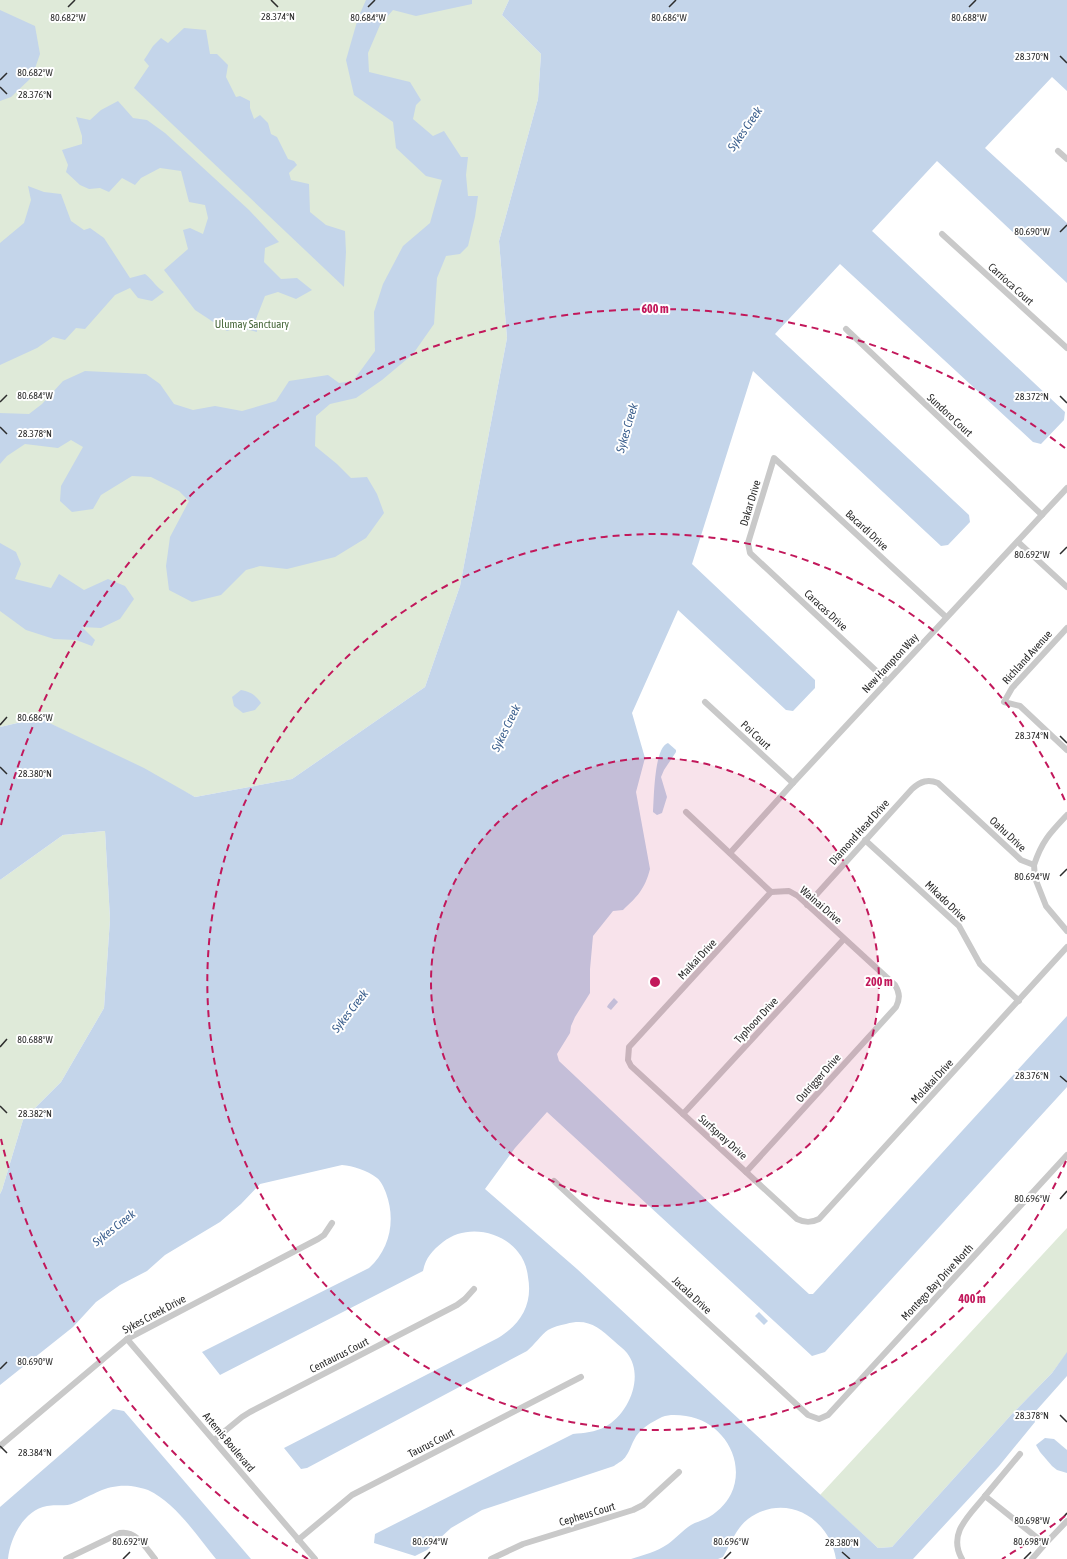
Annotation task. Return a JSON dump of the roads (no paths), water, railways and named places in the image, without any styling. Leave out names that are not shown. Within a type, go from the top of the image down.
[{"type":"street","points":[[1058,151],[1067,159]]},
{"type":"street","name":"Carrioca Court","points":[[942,234],[1067,348]]},
{"type":"street","name":"Sundoro Court","points":[[846,329],[1042,515]]},
{"type":"street","name":"Dakar Drive","points":[[750,553],[748,543],[774,458]]},
{"type":"street","name":"Bacardi Drive","points":[[774,458],[946,617]]},
{"type":"street","name":"New Hampton Way","points":[[730,853],[946,617],[1018,542],[1067,488]]},
{"type":"street","points":[[1018,542],[1067,587]]},
{"type":"street","name":"Caracas Drive","points":[[750,553],[887,681]]},
{"type":"street","name":"Richland Avenue","points":[[1067,628],[1012,688],[1004,702],[1020,706],[1067,750]]},
{"type":"street","name":"Poi Court","points":[[705,702],[793,783]]},
{"type":"street","name":"Diamond Head Drive","points":[[807,905],[912,789],[920,782],[930,780]]},
{"type":"street","name":"Oahu Drive","points":[[930,780],[938,783],[1021,860],[1034,865]]},
{"type":"street","points":[[686,812],[771,892]]},
{"type":"street","points":[[1067,815],[1047,836],[1039,849],[1034,865],[1034,878],[1046,906],[1067,931]]},
{"type":"street","name":"Mikado Drive","points":[[865,840],[959,926],[980,964],[1019,1001]]},
{"type":"street","name":"Wainai Drive","points":[[771,892],[789,891],[798,896],[895,985],[899,996]]},
{"type":"street","name":"Maikai Drive","points":[[628,1060],[629,1047],[771,892]]},
{"type":"street","name":"Typhoon Drive","points":[[683,1114],[844,939]]},
{"type":"street","name":"Molakai Drive","points":[[809,1222],[819,1219],[1067,947]]},
{"type":"street","name":"Outrigger Drive","points":[[746,1172],[896,1007],[899,996]]},
{"type":"street","name":"Surfspray Drive","points":[[628,1060],[631,1066],[797,1219],[809,1222]]},
{"type":"street","name":"Montego Bay Drive North","points":[[819,1419],[828,1415],[1067,1155]]},
{"type":"street","name":"Jacala Drive","points":[[554,1181],[808,1415],[819,1419]]},
{"type":"street","name":"Sykes Creek Drive","points":[[0,1446],[127,1339],[318,1239],[324,1235],[332,1223]]},
{"type":"street","name":"Centaurus Court","points":[[214,1440],[242,1416],[457,1305],[474,1289]]},
{"type":"street","name":"Artemis Boulevard","points":[[127,1339],[315,1559]]},
{"type":"street","name":"Taurus Court","points":[[298,1540],[352,1494],[581,1377]]},
{"type":"street","points":[[962,1559],[957,1547],[960,1526],[1020,1454]]},
{"type":"street","name":"Cepheus Court","points":[[490,1559],[523,1544],[633,1510],[643,1505],[679,1472]]},
{"type":"street","points":[[985,1496],[1045,1544]]},
{"type":"street","points":[[1032,1559],[1067,1521]]},
{"type":"street","points":[[66,1559],[125,1532],[133,1534],[137,1537],[155,1559]]},
{"type":"water","points":[[366,0],[472,0],[472,4],[416,16],[393,10],[380,25],[368,53],[369,72],[410,82],[421,100],[416,105],[413,119],[433,136],[444,131],[461,157],[468,157],[466,175],[468,196],[478,196],[468,246],[460,254],[446,256],[437,278],[434,324],[413,354],[382,380],[356,398],[330,404],[316,416],[315,446],[351,478],[367,477],[377,494],[384,513],[366,538],[335,557],[287,569],[260,566],[246,570],[221,595],[192,602],[169,590],[166,566],[170,537],[189,501],[179,491],[151,477],[132,476],[101,495],[93,509],[72,512],[60,501],[61,486],[83,447],[71,440],[58,448],[25,444],[7,456],[0,464],[0,413],[29,414],[42,404],[63,381],[85,371],[146,374],[160,384],[174,404],[193,410],[215,406],[242,411],[276,401],[289,381],[328,375],[339,383],[353,381],[375,351],[374,312],[383,284],[403,246],[430,223],[442,180],[426,176],[396,148],[393,122],[354,95],[346,60],[358,18]]},
{"type":"water","name":"Sykes Creek","points":[[509,0],[1067,0],[1067,91],[1052,77],[985,148],[1067,223],[1067,283],[937,161],[872,231],[1065,412],[1064,420],[1041,444],[1033,442],[840,264],[775,334],[969,515],[970,522],[948,545],[941,546],[753,371],[692,564],[815,680],[815,688],[793,711],[786,710],[678,610],[632,713],[645,758],[636,792],[650,869],[646,882],[636,897],[623,910],[613,911],[593,936],[590,969],[590,993],[575,1017],[570,1033],[557,1054],[559,1061],[716,1209],[809,1294],[813,1294],[1067,1016],[1067,1087],[825,1352],[812,1356],[547,1112],[515,1148],[485,1189],[577,1269],[878,1548],[892,1547],[1011,1415],[1052,1373],[1067,1352],[1067,1376],[1035,1412],[1033,1417],[1035,1422],[999,1466],[913,1559],[836,1559],[832,1544],[824,1531],[815,1521],[803,1513],[790,1509],[776,1508],[762,1511],[748,1519],[737,1532],[723,1557],[718,1559],[631,1559],[650,1553],[671,1542],[691,1525],[713,1514],[723,1505],[731,1494],[735,1481],[736,1468],[728,1444],[720,1434],[699,1419],[677,1415],[662,1417],[642,1429],[636,1436],[629,1452],[614,1466],[482,1510],[451,1528],[427,1550],[415,1556],[374,1543],[375,1534],[573,1434],[585,1433],[605,1427],[614,1421],[627,1404],[632,1394],[635,1372],[632,1362],[623,1348],[598,1328],[587,1323],[574,1322],[552,1328],[548,1330],[527,1351],[307,1468],[301,1469],[284,1448],[498,1338],[519,1320],[524,1312],[529,1296],[528,1277],[525,1264],[520,1255],[511,1245],[493,1234],[472,1231],[462,1233],[452,1236],[436,1248],[428,1258],[423,1271],[220,1375],[202,1352],[369,1268],[382,1252],[391,1224],[391,1213],[386,1193],[377,1178],[351,1166],[342,1165],[260,1184],[241,1204],[220,1222],[165,1255],[147,1271],[120,1285],[96,1302],[73,1327],[0,1385],[0,1194],[23,1120],[61,1082],[104,1008],[110,919],[105,831],[63,835],[0,880],[0,727],[39,718],[144,768],[195,797],[292,779],[425,687],[460,586],[507,338],[499,241],[538,99],[541,54],[502,15]]},
{"type":"water","points":[[0,10],[35,26],[40,54],[32,77],[11,97],[0,101]]},
{"type":"water","points":[[184,28],[206,30],[210,54],[217,54],[228,65],[226,77],[236,97],[240,96],[250,101],[250,108],[254,119],[260,115],[268,123],[271,134],[277,137],[288,159],[294,161],[297,165],[289,173],[291,180],[309,184],[310,212],[326,225],[345,231],[346,252],[344,287],[134,88],[149,66],[144,60],[153,46],[161,38],[168,43]]},
{"type":"water","points":[[118,101],[133,118],[147,120],[165,133],[249,210],[279,242],[265,248],[264,262],[281,279],[297,278],[312,290],[296,299],[278,292],[265,296],[256,319],[257,332],[239,327],[227,331],[195,310],[164,270],[188,249],[183,230],[190,228],[203,234],[208,218],[205,205],[189,202],[181,171],[160,168],[141,178],[135,185],[122,178],[109,192],[100,188],[89,189],[80,185],[66,172],[68,165],[62,150],[82,144],[82,136],[76,117],[90,120],[101,110]]},
{"type":"water","points":[[28,186],[44,192],[61,194],[71,221],[84,230],[90,228],[104,238],[130,278],[145,274],[164,292],[152,301],[138,298],[130,288],[115,295],[85,329],[76,328],[65,340],[53,337],[37,348],[0,365],[0,243],[24,223],[31,200]]},
{"type":"water","points":[[0,543],[16,552],[21,564],[15,579],[51,588],[59,574],[84,590],[108,579],[125,586],[134,599],[120,619],[101,628],[82,627],[95,640],[92,646],[76,640],[54,639],[26,630],[0,611]]},
{"type":"water","points":[[241,690],[257,697],[261,703],[255,710],[243,713],[234,706],[232,697]]},
{"type":"water","points":[[668,743],[676,750],[676,752],[661,777],[667,797],[662,813],[657,815],[653,812],[657,763],[663,747]]},
{"type":"water","points":[[614,998],[618,1002],[611,1010],[607,1007]]},
{"type":"water","points":[[759,1312],[768,1321],[764,1325],[755,1316]]},
{"type":"water","points":[[113,1409],[124,1411],[251,1559],[216,1559],[177,1511],[168,1503],[148,1490],[131,1486],[122,1486],[101,1490],[71,1504],[50,1505],[31,1513],[15,1534],[8,1559],[0,1559],[0,1507]]},
{"type":"water","points":[[1045,1438],[1054,1439],[1067,1450],[1067,1473],[1057,1470],[1040,1452],[1036,1445]]},
{"type":"park label","name":"Ulumay Sanctuary","points":[[252,324]]}]
